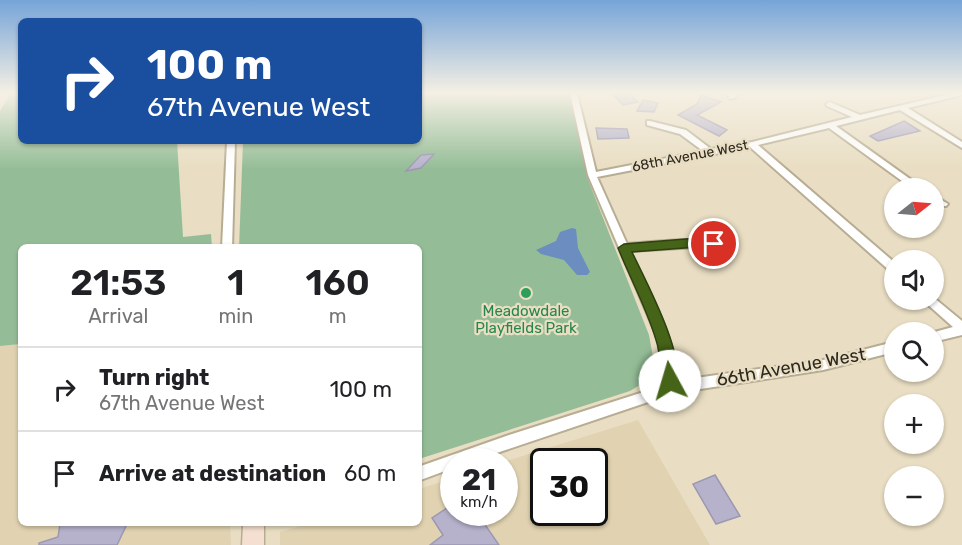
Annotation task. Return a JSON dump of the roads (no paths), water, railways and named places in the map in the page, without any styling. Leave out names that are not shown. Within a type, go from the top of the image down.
[{"type":"street","points":[[422,473],[509,441],[657,393],[670,381],[670,364],[664,339],[592,175],[579,118]]},
{"type":"street","name":"68th Avenue West","points":[[592,175],[752,144],[857,118]]},
{"type":"street","points":[[918,118],[962,146]]},
{"type":"street","points":[[650,123],[683,132],[709,152]]},
{"type":"street","points":[[830,125],[904,178]]},
{"type":"street","points":[[227,244],[231,144]]},
{"type":"street","points":[[752,144],[884,259]]},
{"type":"street","points":[[624,248],[698,243],[729,246]]},
{"type":"street","points":[[941,310],[962,329]]},
{"type":"street","points":[[944,334],[962,329]]},
{"type":"street","name":"66th Avenue West","points":[[670,381],[681,386],[824,365],[884,350]]},
{"type":"street","points":[[253,545],[254,526]]},
{"type":"water","points":[[576,229],[578,248],[590,272],[587,275],[577,275],[564,260],[541,254],[536,250],[556,241],[560,232]]},
{"type":"place","name":"Meadowdale Playfields Park","points":[[526,293]]}]
